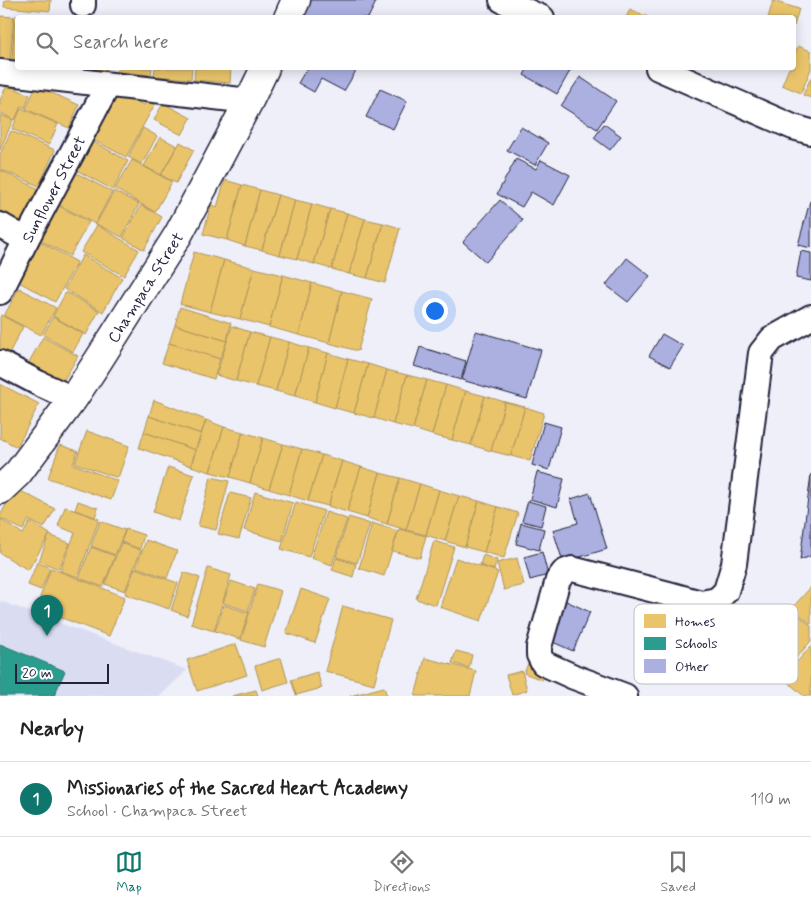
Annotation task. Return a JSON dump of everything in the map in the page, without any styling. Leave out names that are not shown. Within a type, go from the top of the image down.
[{"type":"street","points":[[289,15],[296,0]]},
{"type":"street","points":[[502,0],[535,15]]},
{"type":"street","name":"Champaca Street","points":[[0,490],[18,473],[73,399],[178,235],[264,70]]},
{"type":"street","points":[[663,70],[792,127],[811,132]]},
{"type":"street","points":[[0,72],[249,101]]},
{"type":"street","name":"Sunflower Street","points":[[0,292],[108,85]]},
{"type":"street","points":[[0,225],[26,240]]},
{"type":"street","points":[[625,696],[574,678],[543,663],[538,647],[558,580],[564,572],[572,570],[701,603],[717,600],[726,591],[734,564],[761,353],[772,339],[811,317]]},
{"type":"street","points":[[0,363],[73,399]]},
{"type":"shaded area","points":[[0,601],[187,670],[160,696],[0,696]]},
{"type":"building: Homes","points":[[5,0],[51,0],[50,11],[4,7]]},
{"type":"building: Homes","points":[[773,1],[799,9],[796,19],[796,15],[769,15]]},
{"type":"building: Homes","points":[[630,9],[643,15],[627,15]]},
{"type":"building: Homes","points":[[0,16],[14,17],[10,62],[0,61]]},
{"type":"building: Homes","points":[[15,16],[15,60],[12,60]]},
{"type":"building: Homes","points":[[798,46],[811,51],[811,69],[801,93],[782,85],[788,70],[796,70],[796,51]]},
{"type":"building: Homes","points":[[107,70],[107,73],[83,71]]},
{"type":"building: Homes","points":[[118,70],[152,70],[151,75],[117,72]]},
{"type":"building: Homes","points":[[155,70],[192,70],[191,79],[154,76]]},
{"type":"building: Homes","points":[[195,70],[231,70],[230,83],[194,80]]},
{"type":"building: Homes","points":[[811,77],[811,98],[803,95]]},
{"type":"building: Homes","points":[[7,85],[30,95],[25,108],[21,106],[15,120],[0,113],[0,100]]},
{"type":"building: Homes","points":[[36,86],[79,105],[69,128],[26,109]]},
{"type":"building: Homes","points":[[118,92],[144,105],[147,100],[155,104],[126,157],[92,139]]},
{"type":"building: Homes","points":[[163,103],[191,118],[182,135],[154,120]]},
{"type":"building: Homes","points":[[21,108],[58,124],[49,145],[12,129]]},
{"type":"building: Homes","points":[[0,115],[13,120],[0,150]]},
{"type":"building: Homes","points":[[143,128],[157,136],[142,164],[128,157]]},
{"type":"building: Homes","points":[[11,131],[55,150],[39,186],[0,169],[0,154]]},
{"type":"building: Homes","points":[[160,137],[177,146],[161,175],[144,166]]},
{"type":"building: Homes","points":[[87,138],[128,161],[113,190],[71,167]]},
{"type":"building: Homes","points":[[180,142],[194,150],[176,183],[161,175]]},
{"type":"building: Homes","points":[[132,160],[172,182],[155,212],[115,189]]},
{"type":"building: Homes","points":[[0,170],[43,191],[21,233],[0,223]]},
{"type":"building: Homes","points":[[71,170],[112,192],[95,224],[54,202]]},
{"type":"building: Homes","points":[[225,180],[242,185],[227,240],[203,234],[211,205],[217,207]]},
{"type":"building: Homes","points":[[242,185],[260,190],[245,246],[227,240]]},
{"type":"building: Homes","points":[[260,190],[278,195],[262,250],[245,246]]},
{"type":"building: Homes","points":[[114,191],[139,204],[122,237],[96,224]]},
{"type":"building: Homes","points":[[278,195],[295,200],[280,255],[262,250]]},
{"type":"building: Homes","points":[[295,200],[312,204],[297,259],[280,255]]},
{"type":"building: Homes","points":[[55,204],[89,222],[70,256],[36,238]]},
{"type":"building: Homes","points":[[312,204],[330,209],[314,264],[297,259]]},
{"type":"building: Homes","points":[[141,205],[162,217],[144,250],[123,238]]},
{"type":"building: Homes","points":[[330,209],[347,213],[332,269],[314,264]]},
{"type":"building: Homes","points":[[347,213],[365,219],[349,274],[332,269]]},
{"type":"building: Homes","points":[[365,219],[383,223],[367,278],[349,274]]},
{"type":"building: Homes","points":[[383,223],[400,228],[385,283],[367,278]]},
{"type":"building: Homes","points":[[97,225],[139,250],[124,276],[81,252]]},
{"type":"building: Homes","points":[[39,241],[77,262],[55,302],[17,281]]},
{"type":"building: Homes","points":[[194,252],[224,260],[210,312],[180,304]]},
{"type":"building: Homes","points":[[83,255],[122,278],[103,312],[64,289]]},
{"type":"building: Homes","points":[[224,260],[254,268],[240,319],[210,312]]},
{"type":"building: Homes","points":[[254,268],[283,275],[269,327],[240,319]]},
{"type":"building: Homes","points":[[283,275],[312,283],[299,335],[269,327]]},
{"type":"building: Homes","points":[[312,283],[342,291],[329,343],[299,335]]},
{"type":"building: Homes","points":[[19,288],[56,308],[41,335],[4,316]]},
{"type":"building: Homes","points":[[342,291],[372,299],[358,351],[329,343]]},
{"type":"building: Homes","points":[[66,292],[99,311],[86,335],[53,316]]},
{"type":"building: Homes","points":[[180,307],[231,323],[227,341],[175,325]]},
{"type":"building: Homes","points":[[1,315],[23,327],[7,357],[0,353]]},
{"type":"building: Homes","points":[[53,317],[83,334],[73,352],[43,335]]},
{"type":"building: Homes","points":[[175,325],[227,341],[220,359],[169,343]]},
{"type":"building: Homes","points":[[232,326],[250,332],[236,381],[216,375]]},
{"type":"building: Homes","points":[[250,332],[270,337],[256,386],[236,381]]},
{"type":"building: Homes","points":[[43,337],[78,356],[59,388],[25,369]]},
{"type":"building: Homes","points":[[270,337],[289,342],[276,391],[256,386]]},
{"type":"building: Homes","points":[[289,342],[309,348],[295,396],[276,391]]},
{"type":"building: Homes","points":[[169,343],[220,359],[214,379],[162,363]]},
{"type":"building: Homes","points":[[309,348],[328,353],[315,402],[295,396]]},
{"type":"building: Homes","points":[[328,353],[348,359],[335,408],[315,402]]},
{"type":"building: Homes","points":[[348,359],[368,364],[354,413],[335,408]]},
{"type":"building: Homes","points":[[368,364],[387,370],[374,418],[354,413]]},
{"type":"building: Homes","points":[[387,370],[407,375],[393,424],[374,418]]},
{"type":"building: Homes","points":[[407,375],[427,380],[413,429],[393,424]]},
{"type":"building: Homes","points":[[427,380],[446,385],[432,435],[413,429]]},
{"type":"building: Homes","points":[[0,384],[39,404],[17,447],[0,438]]},
{"type":"building: Homes","points":[[446,385],[466,391],[452,440],[432,435]]},
{"type":"building: Homes","points":[[466,391],[485,396],[471,445],[452,440]]},
{"type":"building: Homes","points":[[485,396],[505,402],[491,451],[471,445]]},
{"type":"building: Homes","points":[[154,400],[206,420],[201,434],[149,416]]},
{"type":"building: Homes","points":[[505,402],[525,407],[511,456],[491,451]]},
{"type":"building: Homes","points":[[525,407],[544,413],[530,461],[511,456]]},
{"type":"building: Homes","points":[[149,416],[201,434],[195,450],[144,432]]},
{"type":"building: Homes","points":[[206,420],[224,427],[210,472],[191,466]]},
{"type":"building: Homes","points":[[224,427],[243,432],[230,477],[210,472]]},
{"type":"building: Homes","points":[[87,431],[129,446],[118,478],[75,463]]},
{"type":"building: Homes","points":[[144,432],[195,450],[191,466],[139,448]]},
{"type":"building: Homes","points":[[243,432],[263,438],[250,483],[230,477]]},
{"type":"building: Homes","points":[[263,438],[283,444],[269,489],[250,483]]},
{"type":"building: Homes","points":[[283,444],[302,449],[289,495],[269,489]]},
{"type":"building: Homes","points":[[60,445],[78,451],[73,464],[118,481],[111,500],[48,478]]},
{"type":"building: Homes","points":[[302,449],[322,455],[308,501],[289,495]]},
{"type":"building: Homes","points":[[322,455],[342,461],[328,506],[308,501]]},
{"type":"building: Homes","points":[[342,461],[361,467],[347,512],[328,506]]},
{"type":"building: Homes","points":[[168,467],[194,475],[179,521],[153,512]]},
{"type":"building: Homes","points":[[361,467],[380,473],[367,518],[347,512]]},
{"type":"building: Homes","points":[[380,473],[400,478],[387,524],[367,518]]},
{"type":"building: Homes","points":[[211,477],[229,481],[216,530],[198,526]]},
{"type":"building: Homes","points":[[400,478],[420,484],[406,530],[387,524]]},
{"type":"building: Homes","points":[[420,484],[439,490],[426,535],[406,530]]},
{"type":"building: Homes","points":[[15,488],[55,509],[44,528],[29,520],[23,530],[0,518]]},
{"type":"building: Homes","points":[[439,490],[459,496],[445,541],[426,535]]},
{"type":"building: Homes","points":[[255,492],[293,503],[282,541],[244,530]]},
{"type":"building: Homes","points":[[230,493],[251,498],[239,539],[218,534]]},
{"type":"building: Homes","points":[[459,496],[479,501],[465,547],[445,541]]},
{"type":"building: Homes","points":[[78,501],[98,508],[95,517],[75,510]]},
{"type":"building: Homes","points":[[479,501],[498,507],[484,552],[465,547]]},
{"type":"building: Homes","points":[[296,502],[324,511],[309,557],[281,549]]},
{"type":"building: Homes","points":[[65,507],[99,519],[78,577],[60,571],[75,533],[58,526]]},
{"type":"building: Homes","points":[[498,507],[518,513],[504,558],[484,552]]},
{"type":"building: Homes","points":[[326,512],[347,519],[332,565],[311,558]]},
{"type":"building: Homes","points":[[349,517],[370,524],[357,563],[336,557]]},
{"type":"building: Homes","points":[[0,519],[23,534],[30,522],[50,534],[28,570],[0,553]]},
{"type":"building: Homes","points":[[100,521],[125,530],[115,555],[91,546]]},
{"type":"building: Homes","points":[[372,523],[398,531],[384,576],[359,568]]},
{"type":"building: Homes","points":[[126,529],[144,535],[140,549],[121,542]]},
{"type":"building: Homes","points":[[399,529],[426,536],[420,558],[392,551]]},
{"type":"building: Homes","points":[[49,535],[70,543],[59,569],[39,561]]},
{"type":"building: Homes","points":[[146,540],[177,551],[167,578],[136,567]]},
{"type":"building: Homes","points":[[434,541],[454,547],[436,605],[416,599]]},
{"type":"building: Homes","points":[[121,543],[141,550],[125,591],[105,584]]},
{"type":"building: Homes","points":[[91,547],[115,556],[103,587],[79,578]]},
{"type":"building: Homes","points":[[483,555],[497,560],[494,570],[480,565]]},
{"type":"building: Homes","points":[[336,558],[356,564],[353,577],[332,570]]},
{"type":"building: Homes","points":[[456,558],[498,572],[481,621],[440,607]]},
{"type":"building: Homes","points":[[517,558],[524,585],[504,590],[497,563]]},
{"type":"building: Homes","points":[[37,562],[50,568],[41,590],[28,585]]},
{"type":"building: Homes","points":[[51,568],[125,597],[109,636],[36,608]]},
{"type":"building: Homes","points":[[135,568],[178,583],[169,609],[125,594]]},
{"type":"building: Homes","points":[[208,568],[231,575],[214,631],[191,624]]},
{"type":"building: Homes","points":[[184,572],[200,578],[187,616],[171,610]]},
{"type":"building: Homes","points":[[231,581],[255,589],[248,611],[223,603]]},
{"type":"building: Homes","points":[[258,584],[281,591],[264,647],[241,640]]},
{"type":"building: Homes","points":[[811,587],[811,624],[798,613],[798,604],[796,604]]},
{"type":"building: Homes","points":[[301,589],[330,599],[315,643],[286,633]]},
{"type":"building: Homes","points":[[224,605],[249,613],[240,639],[215,631]]},
{"type":"building: Homes","points":[[343,606],[391,620],[374,684],[325,671]]},
{"type":"building: Homes","points":[[798,615],[811,626],[811,641],[798,656]]},
{"type":"building: Homes","points":[[236,644],[247,675],[197,691],[187,660]]},
{"type":"building: Homes","points":[[811,646],[811,696],[804,696],[790,684],[798,684],[798,661]]},
{"type":"building: Homes","points":[[456,651],[472,655],[469,668],[452,663]]},
{"type":"building: Homes","points":[[281,658],[288,682],[262,690],[255,666]]},
{"type":"building: Homes","points":[[425,658],[476,671],[470,696],[415,696]]},
{"type":"building: Homes","points":[[530,659],[548,667],[542,680],[524,673]]},
{"type":"building: Homes","points":[[522,671],[527,690],[512,695],[506,675]]},
{"type":"building: Homes","points":[[317,672],[322,688],[296,695],[291,680]]},
{"type":"building: Homes","points":[[384,687],[387,696],[350,696]]},
{"type":"building: Homes","points":[[256,690],[258,696],[232,696]]},
{"type":"building: Schools","points":[[0,644],[65,671],[54,696],[0,696]]},
{"type":"building: Other","points":[[306,0],[371,0],[376,2],[370,15],[306,15],[300,12]]},
{"type":"building: Other","points":[[306,70],[356,70],[344,91],[321,79],[314,92],[298,83]]},
{"type":"building: Other","points":[[527,70],[570,70],[557,94],[524,75]]},
{"type":"building: Other","points":[[580,77],[616,101],[597,129],[561,106]]},
{"type":"building: Other","points":[[380,89],[407,101],[393,129],[366,117]]},
{"type":"building: Other","points":[[604,124],[621,136],[610,150],[594,138]]},
{"type":"building: Other","points":[[521,127],[548,143],[535,165],[507,150]]},
{"type":"building: Other","points":[[516,159],[536,169],[541,160],[570,175],[554,205],[531,192],[522,207],[497,194]]},
{"type":"building: Other","points":[[500,200],[523,220],[486,262],[463,242]]},
{"type":"building: Other","points":[[811,201],[811,248],[798,245]]},
{"type":"building: Other","points":[[801,251],[811,253],[811,281],[796,278]]},
{"type":"building: Other","points":[[627,258],[650,276],[628,302],[606,285]]},
{"type":"building: Other","points":[[476,331],[541,350],[527,399],[462,380]]},
{"type":"building: Other","points":[[662,334],[683,346],[670,367],[649,356]]},
{"type":"building: Other","points":[[420,347],[466,361],[461,380],[414,366]]},
{"type":"building: Other","points":[[544,422],[561,427],[549,470],[532,465]]},
{"type":"building: Other","points":[[537,472],[564,479],[557,507],[530,499]]},
{"type":"building: Other","points":[[811,474],[811,556],[800,560]]},
{"type":"building: Other","points":[[590,493],[607,549],[563,562],[553,530],[578,523],[571,499]]},
{"type":"building: Other","points":[[528,501],[546,506],[541,526],[522,521]]},
{"type":"building: Other","points":[[521,523],[544,529],[539,550],[516,544]]},
{"type":"building: Other","points":[[542,552],[548,575],[530,580],[524,557]]},
{"type":"building: Other","points":[[564,600],[590,612],[573,651],[546,639]]},
{"type":"place","name":"Missionaries of the Sacred Heart Academy","points":[[47,636]]}]
